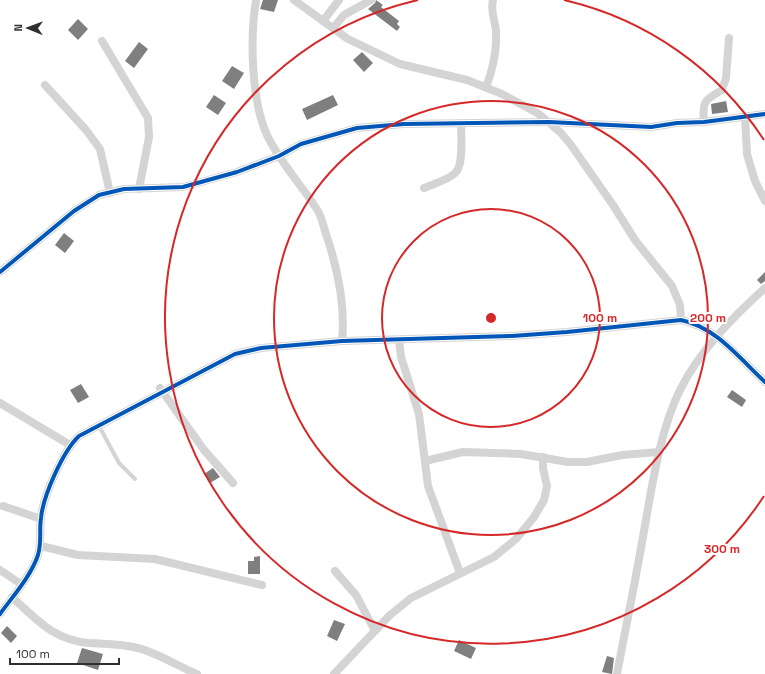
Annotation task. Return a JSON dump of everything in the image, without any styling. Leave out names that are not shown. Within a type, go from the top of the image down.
[{"type":"street","points":[[256,0],[253,19],[256,90],[267,134],[279,156],[319,212],[335,268],[343,306],[342,341]]},
{"type":"street","points":[[294,0],[348,39],[400,64],[415,69],[467,80],[486,87],[532,109],[549,122],[561,132],[613,205],[635,240],[672,286],[680,305],[682,320]]},
{"type":"street","points":[[323,21],[338,0]]},
{"type":"street","points":[[333,28],[344,15],[371,0]]},
{"type":"street","points":[[486,87],[492,70],[496,38],[495,22],[491,10],[492,0]]},
{"type":"street","points":[[704,122],[704,104],[709,97],[722,90],[726,78],[729,38]]},
{"type":"street","points":[[102,42],[148,118],[149,137],[140,188]]},
{"type":"street","points":[[46,85],[86,130],[100,149],[110,193]]},
{"type":"street","points":[[0,272],[74,211],[99,195],[124,189],[184,187],[237,172],[279,156],[301,144],[357,128],[404,124],[549,122],[651,127],[765,114]]},
{"type":"street","points":[[745,117],[747,154],[755,181],[765,201]]},
{"type":"street","points":[[424,188],[456,173],[459,168],[461,156],[461,124]]},
{"type":"street","points":[[617,674],[659,452],[671,411],[680,390],[705,350],[765,288]]},
{"type":"street","points":[[0,614],[38,556],[41,546],[41,518],[54,479],[70,445],[79,436],[161,390],[235,354],[262,348],[342,341],[398,340],[567,332],[682,320],[691,322],[717,336],[765,382]]},
{"type":"street","points":[[398,340],[401,358],[419,414],[428,486],[460,573]]},
{"type":"street","points":[[161,390],[204,450],[233,483]]},
{"type":"street","points":[[0,403],[70,445]]},
{"type":"street","points":[[425,461],[463,452],[521,454],[568,462],[587,462],[622,454],[659,452]]},
{"type":"street","points":[[334,674],[390,615],[411,598],[494,557],[516,539],[534,517],[544,500],[547,486],[543,468],[543,457]]},
{"type":"street","points":[[3,506],[41,518]]},
{"type":"street","points":[[41,546],[78,555],[156,559],[262,584]]},
{"type":"street","points":[[0,570],[21,584]]},
{"type":"street","points":[[335,571],[356,595],[375,631]]},
{"type":"street","points":[[12,597],[48,630],[57,635],[87,643],[122,645],[145,650],[197,674]]},
{"type":"lane","points":[[99,426],[119,463],[135,478]]},
{"type":"building","points":[[263,0],[278,0],[274,12],[260,9]]},
{"type":"building","points":[[376,0],[383,5],[381,7],[399,21],[397,24],[400,27],[397,31],[368,9],[375,3]]},
{"type":"building","points":[[78,19],[88,29],[78,40],[68,30]]},
{"type":"building","points":[[139,42],[148,49],[134,68],[125,61]]},
{"type":"building","points":[[362,52],[373,63],[364,72],[353,60]]},
{"type":"building","points":[[232,66],[244,73],[234,89],[222,81]]},
{"type":"building","points":[[214,95],[226,103],[218,115],[206,107]]},
{"type":"building","points":[[333,95],[338,105],[307,120],[302,109]]},
{"type":"building","points":[[726,101],[728,112],[712,114],[711,104]]},
{"type":"building","points":[[64,233],[74,241],[65,253],[55,245]]},
{"type":"building","points":[[765,272],[765,281],[761,284],[757,280]]},
{"type":"building","points":[[81,384],[89,397],[78,403],[70,390]]},
{"type":"building","points":[[732,390],[746,400],[742,407],[727,397]]},
{"type":"building","points":[[213,468],[220,477],[210,483],[204,474]]},
{"type":"building","points":[[260,556],[260,574],[248,574],[248,561],[254,561],[254,557]]},
{"type":"building","points":[[334,620],[345,624],[337,641],[327,636]]},
{"type":"building","points":[[7,626],[17,636],[11,643],[1,633]]},
{"type":"building","points":[[459,640],[476,648],[471,659],[454,651]]},
{"type":"building","points":[[82,648],[103,654],[98,670],[77,663]]},
{"type":"building","points":[[607,656],[614,658],[612,674],[602,672]]},
{"type":"cycle path","points":[[0,272],[74,211],[99,195],[124,189],[183,187],[237,172],[279,156],[301,144],[357,128],[404,124],[549,122],[651,127],[765,114]]},
{"type":"cycle path","points":[[0,614],[21,586],[35,563],[39,550],[41,518],[50,486],[60,463],[79,436],[235,354],[261,348],[342,341],[512,336],[567,332],[681,320],[705,329],[727,345],[765,382]]}]
